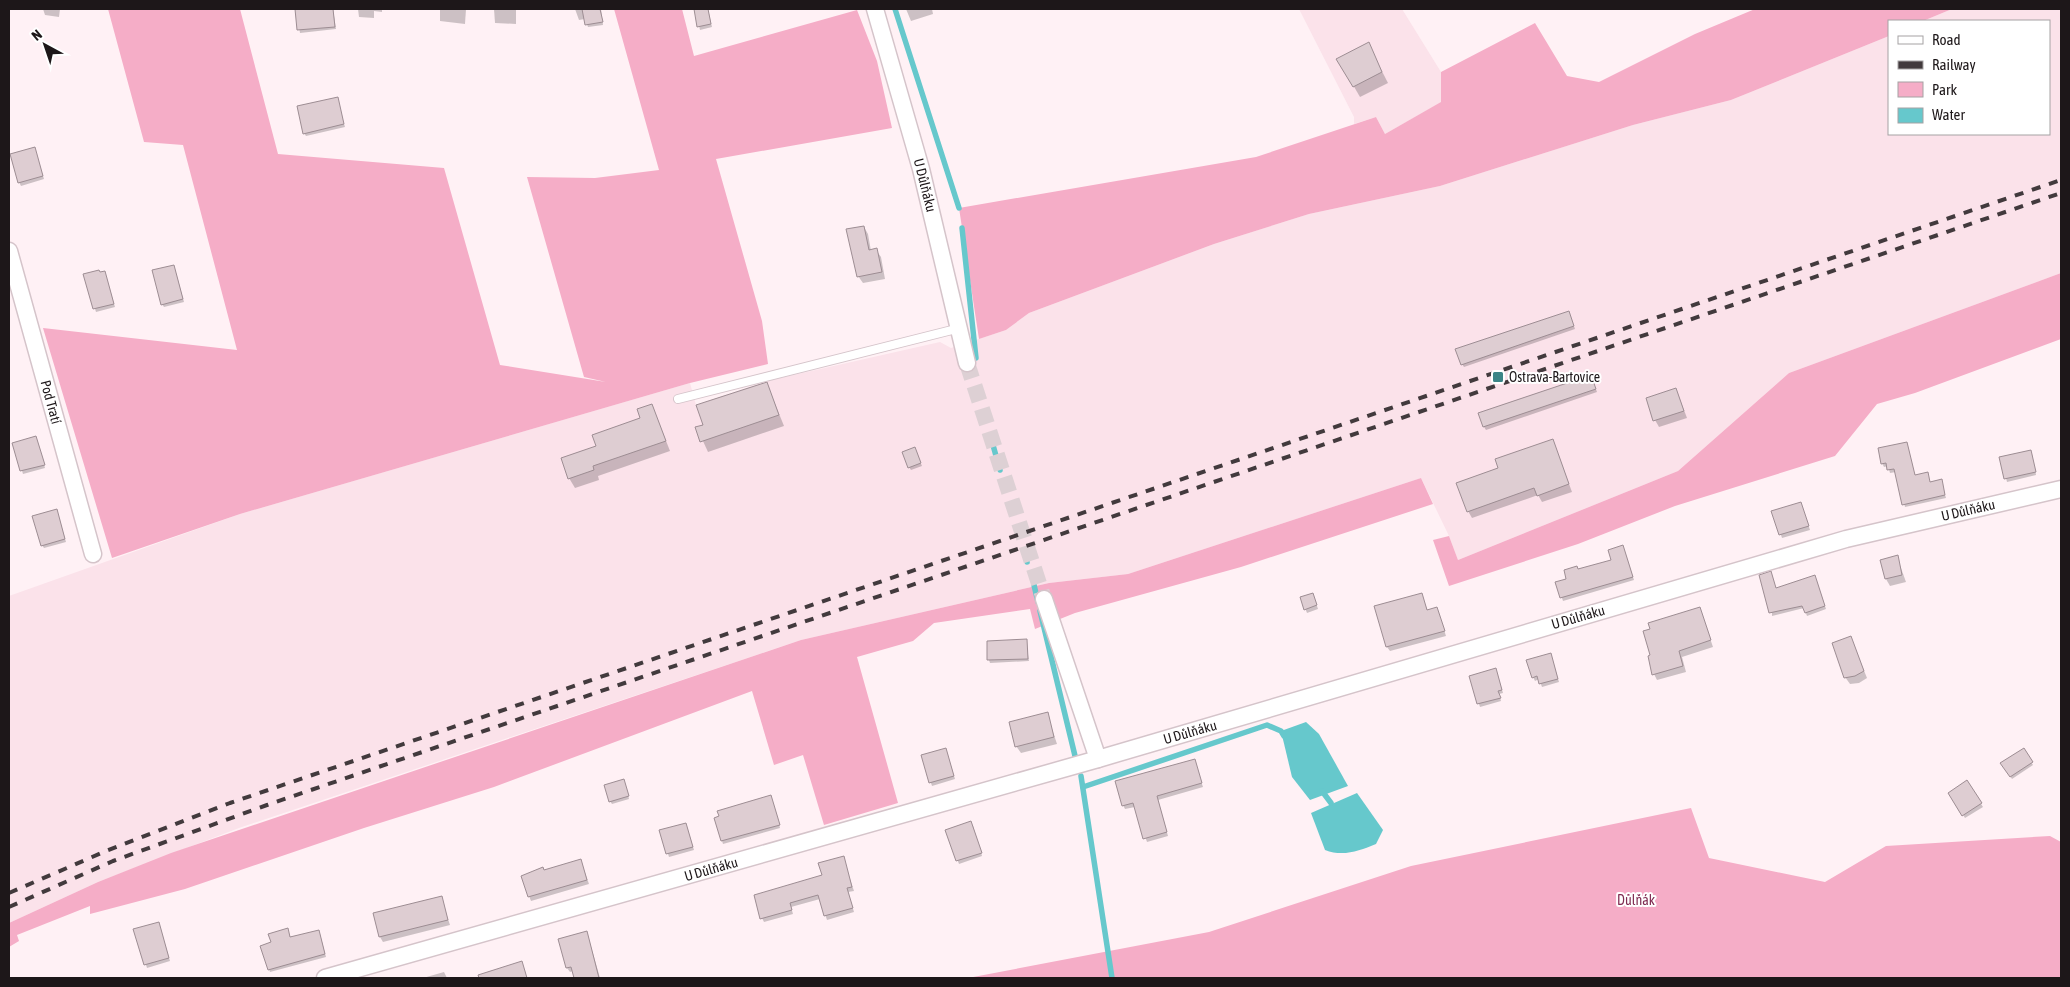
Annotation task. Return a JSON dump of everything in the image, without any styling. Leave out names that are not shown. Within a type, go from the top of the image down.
[{"type":"street","name":"U Důlňáku","points":[[876,9],[921,169],[967,363]]},
{"type":"street","name":"Pod Tratí","points":[[9,251],[92,554]]},
{"type":"street","name":"U Důlňáku","points":[[325,978],[1098,759],[1846,538],[2061,489]]},
{"type":"street","points":[[1044,599],[1098,759]]},
{"type":"lane","points":[[678,399],[960,328]]},
{"type":"shaded area","points":[[1299,9],[1402,9],[1441,72],[1442,102],[1385,134],[1376,117],[1354,124],[1354,117]]},
{"type":"shaded area","points":[[1952,9],[2061,9],[2061,273],[1789,373],[1678,471],[1458,560],[1449,536],[1421,478],[1128,574],[1049,583],[801,640],[239,828],[98,882],[9,923],[9,596],[240,514],[690,383],[696,405],[767,381],[940,342],[951,348],[1006,330],[1029,313],[1214,244],[1309,214],[1440,186],[1633,125],[1731,100],[1888,36],[1888,135],[2050,135],[2050,20],[1925,20]]},
{"type":"green space","points":[[108,9],[240,9],[278,154],[444,168],[500,365],[606,382],[584,377],[527,177],[595,178],[659,170],[614,9],[682,9],[694,56],[857,10],[877,61],[892,128],[716,159],[762,321],[768,364],[690,383],[240,514],[112,558],[43,328],[237,350],[183,145],[144,142]]},
{"type":"green space","points":[[1755,9],[1952,9],[1925,20],[1888,20],[1888,36],[1731,100],[1633,125],[1440,186],[1309,214],[1214,244],[1029,313],[1006,330],[979,339],[959,208],[1256,157],[1376,117],[1385,134],[1441,102],[1441,72],[1535,23],[1567,76],[1599,82],[1695,34]]},
{"type":"green space","points":[[2061,273],[2061,339],[1915,393],[1877,404],[1835,456],[1675,506],[1578,544],[1449,586],[1433,540],[1449,536],[1458,560],[1678,471],[1789,373]]},
{"type":"green space","points":[[1421,478],[1433,504],[1241,567],[1075,613],[1035,629],[1030,609],[934,623],[913,641],[857,657],[898,803],[824,825],[803,755],[774,765],[752,691],[494,787],[364,828],[185,889],[90,914],[90,906],[17,935],[19,941],[9,947],[9,923],[98,882],[171,853],[801,640],[1049,583],[1128,574]]},
{"type":"green space","name":"Důlňák","points":[[1691,808],[1709,858],[1825,882],[1886,846],[2050,836],[2061,842],[2061,978],[968,978],[1209,932],[1411,866]]},
{"type":"water","points":[[1306,722],[1319,734],[1348,786],[1310,800],[1292,777],[1281,731]]},
{"type":"water","points":[[1357,793],[1383,830],[1376,844],[1345,853],[1325,850],[1311,813]]},
{"type":"building","points":[[295,9],[333,9],[335,27],[297,30]]},
{"type":"building","points":[[582,9],[600,9],[603,22],[585,25]]},
{"type":"building","points":[[694,9],[708,9],[711,24],[697,27]]},
{"type":"building","points":[[1369,42],[1382,72],[1353,87],[1336,59]]},
{"type":"building","points":[[338,97],[344,124],[303,134],[297,106]]},
{"type":"building","points":[[35,147],[43,176],[18,183],[10,154]]},
{"type":"building","points":[[864,226],[869,250],[877,248],[882,272],[857,277],[846,229]]},
{"type":"building","points":[[174,265],[183,299],[161,305],[152,270]]},
{"type":"building","points":[[99,270],[100,272],[105,271],[114,304],[93,309],[83,274]]},
{"type":"building","points":[[1569,311],[1574,326],[1461,365],[1455,349]]},
{"type":"building","points":[[1591,375],[1596,389],[1483,427],[1478,413]]},
{"type":"building","points":[[767,382],[779,415],[700,442],[695,427],[703,425],[696,405]]},
{"type":"building","points":[[1676,388],[1684,411],[1653,421],[1646,398]]},
{"type":"building","points":[[652,404],[666,441],[593,466],[594,470],[568,479],[561,458],[596,446],[592,435],[640,418],[637,409]]},
{"type":"building","points":[[36,436],[45,465],[20,471],[12,443]]},
{"type":"building","points":[[1553,439],[1569,484],[1537,496],[1534,488],[1467,512],[1456,483],[1498,468],[1495,459]]},
{"type":"building","points":[[1907,442],[1915,475],[1928,472],[1930,482],[1942,479],[1945,495],[1902,505],[1894,469],[1887,470],[1886,463],[1881,464],[1878,448]]},
{"type":"building","points":[[915,447],[921,463],[908,468],[902,452]]},
{"type":"building","points":[[2031,450],[2036,472],[2004,479],[1999,457]]},
{"type":"building","points":[[1801,502],[1809,526],[1779,535],[1771,511]]},
{"type":"building","points":[[57,509],[65,539],[41,546],[32,516]]},
{"type":"building","points":[[1623,545],[1633,577],[1560,598],[1555,582],[1566,579],[1564,570],[1577,566],[1578,569],[1611,560],[1608,550]]},
{"type":"building","points":[[1898,555],[1902,575],[1885,579],[1880,560]]},
{"type":"building","points":[[1771,571],[1776,588],[1815,575],[1825,606],[1805,613],[1802,606],[1769,613],[1759,575]]},
{"type":"building","points":[[1313,593],[1317,605],[1304,610],[1300,597]]},
{"type":"building","points":[[1422,593],[1427,610],[1437,607],[1445,631],[1386,647],[1374,606]]},
{"type":"building","points":[[1700,607],[1711,640],[1679,651],[1683,666],[1652,675],[1648,656],[1650,655],[1643,631],[1650,629],[1648,623]]},
{"type":"building","points":[[1851,636],[1864,671],[1855,676],[1844,678],[1832,643]]},
{"type":"building","points":[[1027,639],[1028,659],[987,660],[987,641]]},
{"type":"building","points":[[1551,653],[1558,679],[1539,684],[1537,676],[1532,678],[1526,660]]},
{"type":"building","points":[[1496,668],[1502,690],[1498,691],[1501,698],[1477,704],[1469,676]]},
{"type":"building","points":[[1048,712],[1054,737],[1015,747],[1009,722]]},
{"type":"building","points":[[946,748],[954,776],[929,783],[921,755]]},
{"type":"building","points":[[2024,748],[2033,762],[2010,777],[2000,763]]},
{"type":"building","points":[[1195,759],[1202,783],[1157,796],[1167,832],[1143,839],[1133,803],[1122,806],[1115,781]]},
{"type":"building","points":[[624,779],[629,796],[609,802],[604,785]]},
{"type":"building","points":[[1967,780],[1982,803],[1962,816],[1948,793]]},
{"type":"building","points":[[771,795],[780,825],[721,841],[714,818],[719,816],[717,811]]},
{"type":"building","points":[[971,821],[982,853],[956,861],[945,830]]},
{"type":"building","points":[[686,823],[693,847],[666,854],[659,830]]},
{"type":"building","points":[[844,856],[852,887],[847,888],[853,908],[824,916],[818,895],[790,903],[792,910],[760,919],[754,895],[822,875],[818,863]]},
{"type":"building","points":[[581,859],[587,880],[528,897],[521,876],[543,867],[544,870]]},
{"type":"building","points":[[442,896],[448,920],[379,937],[373,913]]},
{"type":"building","points":[[159,922],[169,958],[144,965],[133,929]]},
{"type":"building","points":[[288,928],[290,937],[319,930],[325,954],[268,970],[260,946],[271,942],[268,934]]},
{"type":"building","points":[[587,931],[599,978],[574,978],[571,967],[566,968],[558,939]]},
{"type":"building","points":[[522,961],[527,978],[479,978],[478,975]]},
{"type":"waterway","points":[[895,9],[959,208]]},
{"type":"waterway","points":[[962,228],[976,358]]},
{"type":"waterway","points":[[991,438],[1000,470]]},
{"type":"waterway","points":[[1034,585],[1038,602]]},
{"type":"waterway","points":[[1040,611],[1076,760]]},
{"type":"waterway","points":[[1083,787],[1267,725],[1281,731],[1284,736]]},
{"type":"waterway","points":[[1081,776],[1112,978]]},
{"type":"waterway","points":[[1322,791],[1331,803]]},
{"type":"tunnel","points":[[967,363],[1044,599]]},
{"type":"railway","points":[[9,893],[106,851],[230,803],[2061,180]]},
{"type":"railway","points":[[9,907],[113,861],[267,805],[2061,193]]},
{"type":"place","name":"Ostrava-Bartovice","points":[[1498,377]]}]
